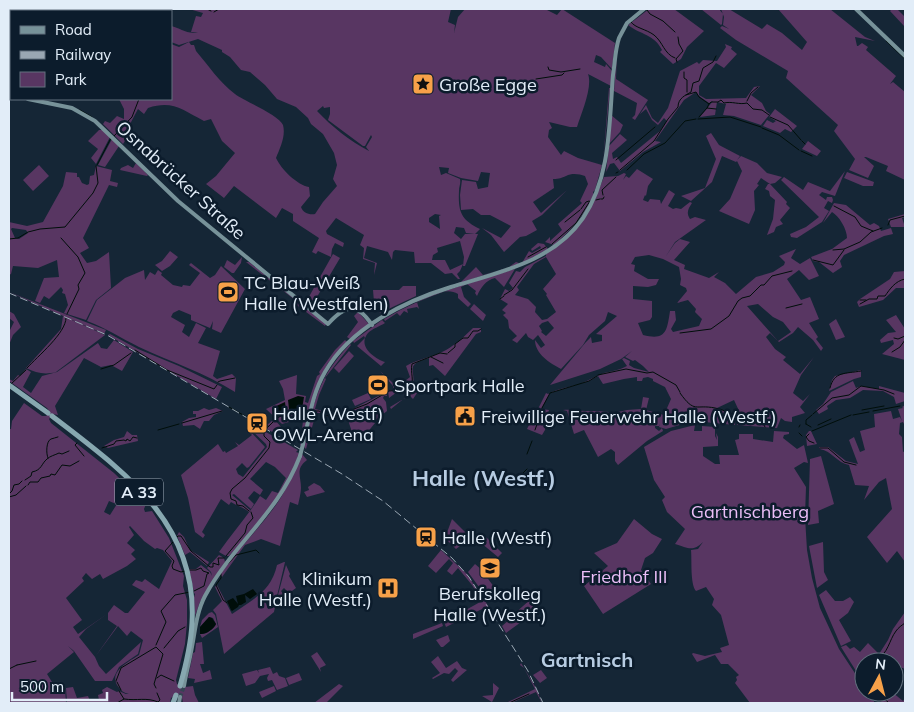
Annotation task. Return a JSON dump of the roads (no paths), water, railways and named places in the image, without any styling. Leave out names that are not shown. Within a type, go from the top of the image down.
[{"type":"highway","name":"A 33","points":[[9,387],[95,451],[148,498],[162,515],[175,539],[186,571],[190,592],[189,631],[181,686]]},
{"type":"highway","points":[[176,703],[178,696]]},
{"type":"main road","points":[[181,686],[201,603],[223,567],[278,500],[300,456],[314,399],[321,380],[330,364],[347,344],[384,317],[415,300],[524,264],[552,249],[576,228],[591,204],[603,173],[617,43],[624,26],[644,9]]},
{"type":"main road","points":[[856,9],[905,56]]},
{"type":"main road","name":"Osnabrücker Straße","points":[[33,100],[72,108],[95,121],[178,201],[328,324],[339,312],[352,308],[362,312],[372,325]]},
{"type":"waterway","points":[[200,9],[211,11]]},
{"type":"waterway","points":[[214,12],[219,9]]},
{"type":"waterway","points":[[647,10],[675,32]]},
{"type":"waterway","points":[[631,22],[635,26],[654,35],[668,54],[675,58]]},
{"type":"waterway","points":[[677,62],[676,59],[683,51],[678,37]]},
{"type":"waterway","points":[[886,41],[905,59]]},
{"type":"waterway","points":[[620,170],[654,141],[678,107],[681,99],[691,92],[693,83],[699,81],[703,68],[713,62],[716,56]]},
{"type":"waterway","points":[[548,67],[549,70],[561,72],[580,69]]},
{"type":"waterway","points":[[684,72],[684,78],[687,80],[687,92]]},
{"type":"waterway","points":[[536,79],[562,75],[564,73]]},
{"type":"waterway","points":[[747,101],[751,93],[758,87]]},
{"type":"waterway","points":[[686,95],[696,92],[699,97],[709,104],[721,100],[724,103],[747,103],[753,109],[762,110],[769,115]]},
{"type":"waterway","points":[[114,136],[132,117],[139,100]]},
{"type":"waterway","points":[[709,104],[707,108],[716,109]]},
{"type":"waterway","points":[[699,117],[707,108]]},
{"type":"waterway","points":[[80,110],[92,117]]},
{"type":"waterway","points":[[698,119],[730,117],[761,127]]},
{"type":"waterway","points":[[770,117],[788,125],[801,140]]},
{"type":"waterway","points":[[627,170],[644,154],[665,143],[685,121],[696,119]]},
{"type":"waterway","points":[[616,160],[655,127]]},
{"type":"waterway","points":[[762,128],[779,135],[799,150]]},
{"type":"waterway","points":[[97,165],[111,138]]},
{"type":"waterway","points":[[802,141],[805,144]]},
{"type":"waterway","points":[[801,151],[812,156]]},
{"type":"waterway","points":[[9,239],[18,238],[28,232],[40,229],[65,227],[93,193],[98,183],[96,166]]},
{"type":"waterway","points":[[603,195],[602,190],[616,177]]},
{"type":"waterway","points":[[601,199],[604,197]]},
{"type":"waterway","points":[[596,200],[600,199]]},
{"type":"waterway","points":[[581,209],[589,201]]},
{"type":"waterway","points":[[552,244],[576,223],[590,201]]},
{"type":"waterway","points":[[834,206],[855,217],[861,226],[873,231]]},
{"type":"waterway","points":[[565,222],[580,210]]},
{"type":"waterway","points":[[888,225],[890,220],[905,216]]},
{"type":"waterway","points":[[833,250],[844,249],[860,242],[871,232],[882,228]]},
{"type":"waterway","points":[[61,238],[78,257],[85,273],[78,285],[79,289],[67,314]]},
{"type":"waterway","points":[[528,257],[546,247]]},
{"type":"waterway","points":[[813,260],[833,265],[844,250]]},
{"type":"waterway","points":[[504,295],[512,290],[528,269]]},
{"type":"waterway","points":[[680,333],[711,329],[729,316],[738,301],[750,296],[772,276],[792,271]]},
{"type":"waterway","points":[[860,304],[869,299],[877,299],[878,296],[885,296],[896,283],[905,279]]},
{"type":"waterway","points":[[500,299],[504,296]]},
{"type":"waterway","points":[[860,300],[866,300]]},
{"type":"waterway","points":[[786,308],[802,304]]},
{"type":"waterway","points":[[27,368],[57,337],[65,324],[66,318]]},
{"type":"waterway","points":[[448,353],[463,338],[468,338],[473,331],[481,329]]},
{"type":"waterway","points":[[894,338],[898,339],[905,336]]},
{"type":"waterway","points":[[892,352],[900,347],[905,340]]},
{"type":"waterway","points":[[135,350],[167,370],[214,389],[217,385]]},
{"type":"waterway","points":[[101,369],[114,365],[131,353]]},
{"type":"waterway","points":[[315,411],[319,411],[327,416],[346,412],[367,404],[389,391],[410,389],[412,383],[412,364],[440,353],[447,354]]},
{"type":"waterway","points":[[431,357],[443,363]]},
{"type":"waterway","points":[[598,375],[626,369],[647,373],[653,372],[676,385],[680,392]]},
{"type":"waterway","points":[[11,384],[26,370]]},
{"type":"waterway","points":[[830,388],[837,376],[861,371]]},
{"type":"waterway","points":[[542,408],[550,393],[589,381],[597,376]]},
{"type":"waterway","points":[[218,382],[235,378]]},
{"type":"waterway","points":[[813,414],[832,398],[849,395],[861,386],[884,390],[894,394]]},
{"type":"waterway","points":[[680,393],[692,406],[718,409],[735,415]]},
{"type":"waterway","points":[[862,410],[884,406]]},
{"type":"waterway","points":[[873,411],[900,406]]},
{"type":"waterway","points":[[229,407],[245,416]]},
{"type":"waterway","points":[[535,430],[542,410]]},
{"type":"waterway","points":[[182,423],[222,411]]},
{"type":"waterway","points":[[265,430],[277,418],[289,412],[306,411]]},
{"type":"waterway","points":[[853,415],[869,412]]},
{"type":"waterway","points":[[806,424],[806,420],[812,415]]},
{"type":"waterway","points":[[812,431],[851,415]]},
{"type":"waterway","points":[[736,416],[743,421],[773,420]]},
{"type":"waterway","points":[[818,425],[831,419]]},
{"type":"waterway","points":[[255,421],[268,426]]},
{"type":"waterway","points":[[158,430],[179,424]]},
{"type":"waterway","points":[[806,424],[811,427]]},
{"type":"waterway","points":[[249,511],[243,506],[237,505],[236,501],[231,499],[230,493],[245,478],[269,448],[270,442],[264,436],[264,432]]},
{"type":"waterway","points":[[799,433],[802,436]]},
{"type":"waterway","points":[[809,434],[806,437],[814,443]]},
{"type":"waterway","points":[[48,458],[48,442],[58,437]]},
{"type":"waterway","points":[[102,448],[114,444],[116,441],[126,441],[127,439],[130,441],[133,437],[137,438]]},
{"type":"waterway","points":[[527,454],[532,441]]},
{"type":"waterway","points":[[77,443],[75,445],[84,456]]},
{"type":"waterway","points":[[820,448],[828,448],[844,462],[856,465]]},
{"type":"waterway","points":[[25,480],[31,476],[32,472],[40,468],[48,458],[69,451]]},
{"type":"waterway","points":[[28,485],[30,482],[38,482],[41,478],[51,474],[55,475],[62,465],[70,466],[79,461]]},
{"type":"waterway","points":[[522,474],[527,469]]},
{"type":"waterway","points":[[9,494],[14,485],[22,481]]},
{"type":"waterway","points":[[9,497],[16,495],[26,486]]},
{"type":"waterway","points":[[226,556],[245,533],[247,525],[253,518],[251,512]]},
{"type":"waterway","points":[[176,538],[181,536],[191,551],[210,567],[213,567],[213,563],[219,565],[218,558],[224,558]]},
{"type":"waterway","points":[[173,542],[165,551],[174,561],[173,569],[181,572],[185,571]]},
{"type":"waterway","points":[[228,564],[236,555],[256,550],[259,553]]},
{"type":"waterway","points":[[189,570],[201,568],[209,573],[207,574],[204,586],[194,591]]},
{"type":"waterway","points":[[221,574],[221,578],[216,585],[223,600],[227,603]]},
{"type":"waterway","points":[[156,645],[166,622],[161,611],[175,595],[190,592]]},
{"type":"waterway","points":[[885,652],[896,631],[905,623]]},
{"type":"waterway","points":[[164,648],[178,631],[185,627]]},
{"type":"waterway","points":[[116,681],[121,668],[156,647],[163,654],[154,684],[156,688]]},
{"type":"waterway","points":[[17,665],[36,661]]},
{"type":"waterway","points":[[9,669],[17,665]]},
{"type":"waterway","points":[[157,678],[161,675],[174,681]]},
{"type":"waterway","points":[[117,682],[121,690]]},
{"type":"waterway","points":[[117,703],[124,699],[119,691]]},
{"type":"waterway","points":[[157,693],[160,700],[157,703]]},
{"type":"waterway","points":[[509,703],[529,694]]},
{"type":"waterway","points":[[124,699],[158,702]]},
{"type":"tunnel","points":[[180,697],[184,686]]},
{"type":"railway","points":[[9,293],[107,335],[342,474],[383,501],[452,558],[469,577],[528,671],[543,703]]},
{"type":"place","name":"Große Egge","points":[[423,84]]},
{"type":"place","name":"TC Blau-Weiß Halle (Westfalen)","points":[[228,292]]},
{"type":"place","name":"Sportpark Halle","points":[[378,385]]},
{"type":"place","name":"Freiwillige Feuerwehr Halle (Westf.)","points":[[465,416]]},
{"type":"place","name":"Halle (Westf) OWL-Arena","points":[[257,423]]},
{"type":"place","name":"Halle (Westf)","points":[[426,537]]},
{"type":"place","name":"Berufskolleg Halle (Westf.)","points":[[490,568]]},
{"type":"place","name":"Klinikum Halle (Westf.)","points":[[388,588]]},
{"type":"district","name":"Halle (Westf.)","points":[[484,478]]},
{"type":"district","name":"Gartnisch","points":[[587,659]]},
{"type":"park label","name":"Gartnischberg","points":[[750,511]]},
{"type":"park label","name":"Friedhof III","points":[[624,576]]}]
